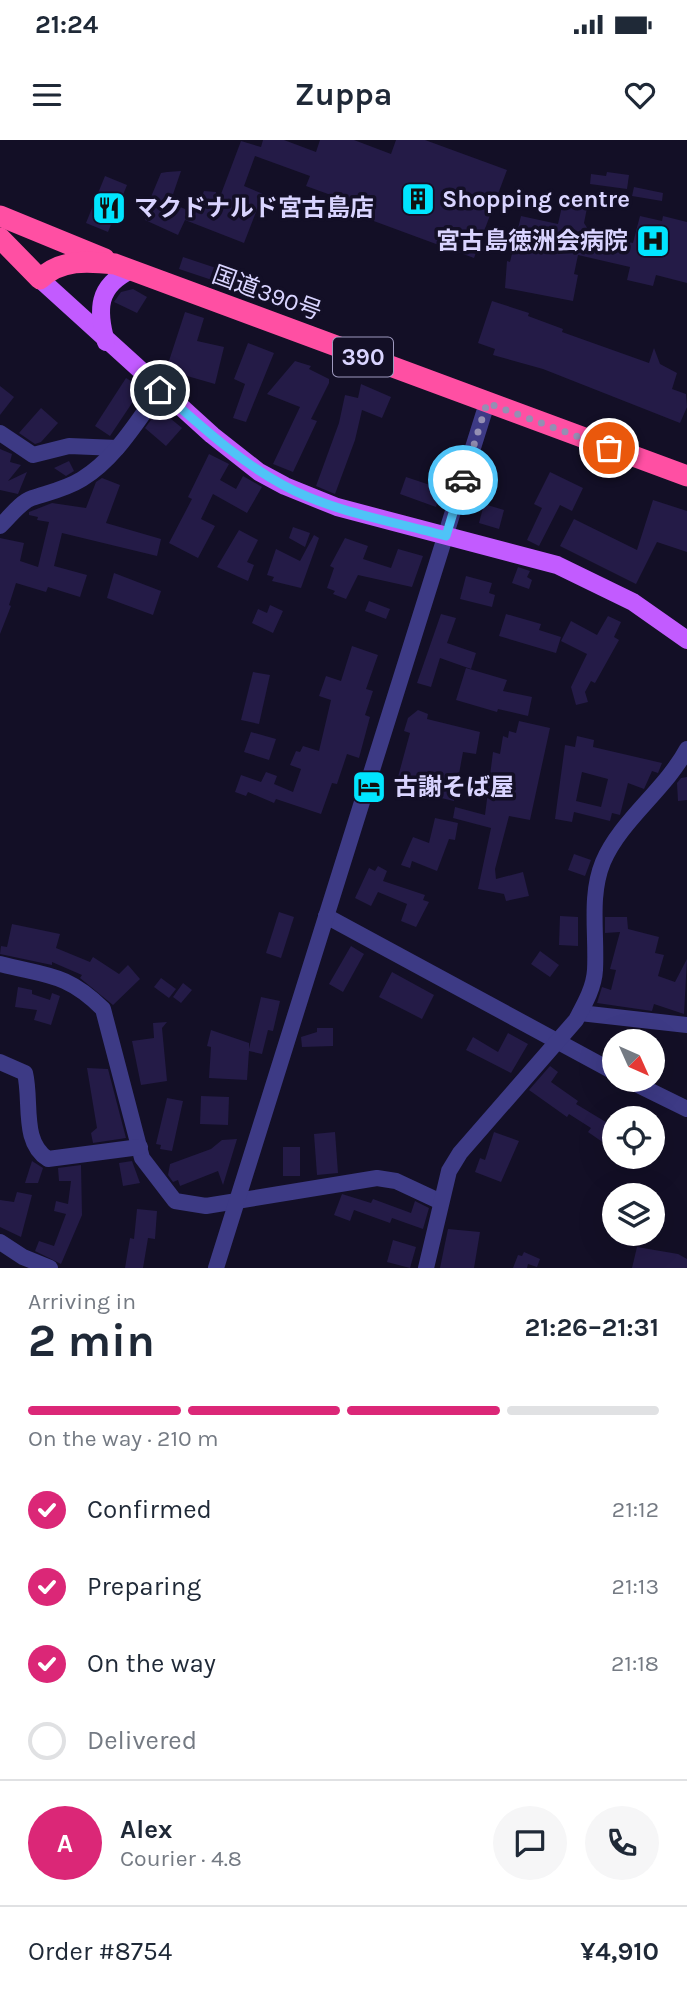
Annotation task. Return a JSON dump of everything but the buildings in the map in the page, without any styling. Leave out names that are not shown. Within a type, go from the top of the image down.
[{"type":"highway","points":[[0,216],[123,267]]},
{"type":"highway","points":[[0,238],[40,279]]},
{"type":"highway","name":"国道390号","points":[[40,279],[51,268],[71,263],[123,267],[687,476]]},
{"type":"main road","points":[[106,342],[99,318],[102,295],[123,267]]},
{"type":"main road","points":[[40,279],[106,342],[212,435],[260,472],[285,486],[337,507],[569,570],[633,602],[687,640]]},
{"type":"street","points":[[0,526],[30,498],[51,495],[82,479],[117,448],[160,390]]},
{"type":"street","points":[[216,1268],[487,403]]},
{"type":"street","points":[[0,433],[33,455],[69,446],[117,448]]},
{"type":"street","points":[[426,1268],[449,1171],[460,1153],[580,1013],[595,972],[594,916],[603,862],[612,845],[659,790],[687,749]]},
{"type":"street","points":[[326,916],[602,1065]]},
{"type":"street","points":[[0,964],[61,977],[85,991],[103,1009],[142,1158],[166,1194],[175,1201],[206,1206],[377,1178],[397,1181],[441,1202]]},
{"type":"street","points":[[580,1013],[687,1025]]},
{"type":"street","points":[[0,1062],[26,1073],[30,1135],[37,1153],[48,1159],[140,1147]]},
{"type":"street","points":[[652,1092],[687,1109]]},
{"type":"street","points":[[0,1242],[23,1257],[50,1268]]},
{"type":"way so far","points":[[463,480],[487,403],[609,448]]},
{"type":"place","name":"Shopping centre","points":[[418,199]]},
{"type":"place","name":"マクドナルド宮古島店","points":[[109,208]]},
{"type":"place","name":"宮古島徳洲会病院","points":[[653,241]]},
{"type":"place","name":"古謝そば屋","points":[[369,787]]},
{"type":"route","points":[[160,390],[260,472],[309,497],[337,507],[446,536],[463,480]]}]
